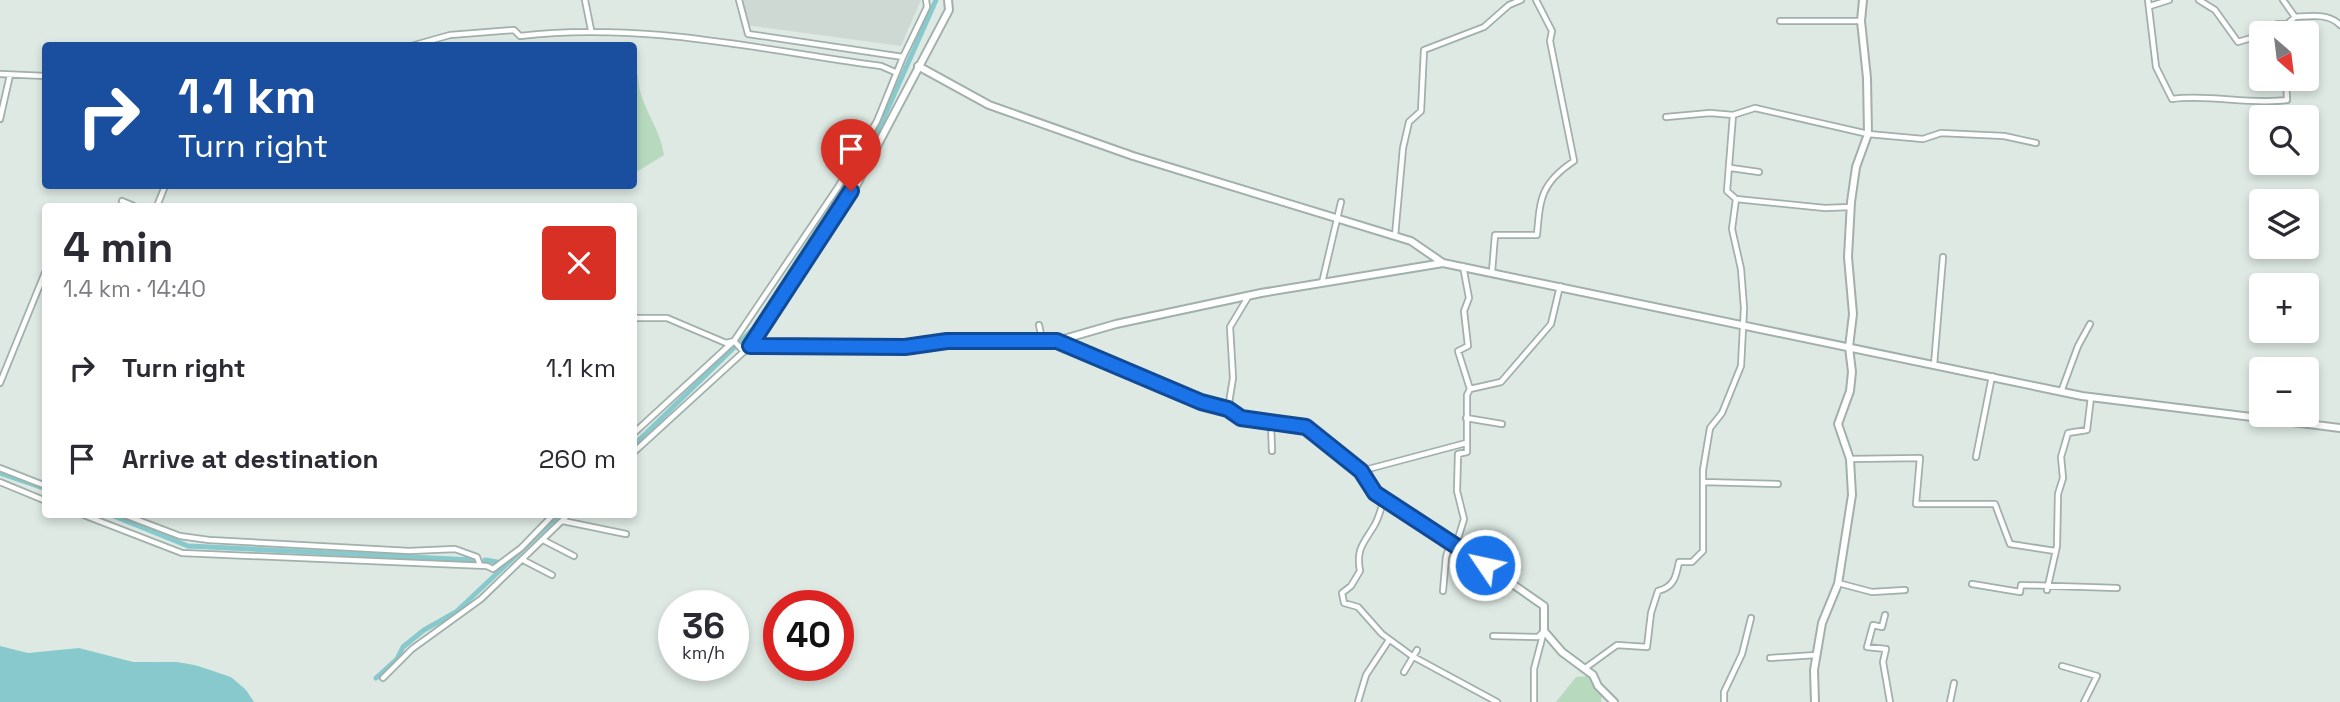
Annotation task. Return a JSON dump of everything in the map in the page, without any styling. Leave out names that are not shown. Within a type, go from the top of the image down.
[{"type":"street","points":[[585,0],[591,30]]},
{"type":"street","points":[[739,0],[748,34],[903,57]]},
{"type":"street","points":[[637,430],[734,341],[838,187],[877,121],[895,72],[927,7],[926,0]]},
{"type":"street","points":[[637,449],[750,346],[857,184],[949,9],[948,0]]},
{"type":"street","points":[[1395,236],[1403,148],[1409,122],[1421,111],[1424,50],[1484,27],[1510,5],[1521,0]]},
{"type":"street","points":[[1492,272],[1495,235],[1537,235],[1541,195],[1556,174],[1574,161],[1550,41],[1552,31],[1536,0]]},
{"type":"street","points":[[1815,702],[1816,655],[1822,623],[1838,583],[1852,495],[1850,459],[1838,424],[1850,391],[1852,372],[1849,347],[1853,314],[1848,257],[1851,207],[1856,167],[1868,134],[1867,78],[1861,21],[1863,0]]},
{"type":"street","points":[[2148,0],[2156,66],[2172,99],[2202,96],[2261,103],[2287,100],[2287,91]]},
{"type":"street","points":[[2150,6],[2169,0]]},
{"type":"street","points":[[2199,0],[2215,10],[2238,42],[2249,39]]},
{"type":"street","points":[[2283,0],[2295,17]]},
{"type":"street","points":[[2290,21],[2295,17],[2324,16],[2335,19],[2340,25]]},
{"type":"street","points":[[1780,21],[1861,21]]},
{"type":"street","points":[[425,42],[450,35],[514,30],[520,36],[591,30],[685,36],[881,66],[895,72]]},
{"type":"street","points":[[918,66],[989,105],[1133,156],[1411,241],[1443,263]]},
{"type":"street","points":[[0,74],[42,76]]},
{"type":"street","points":[[0,119],[10,75]]},
{"type":"street","points":[[1666,117],[1710,113],[1734,116],[1755,108],[1868,134],[1923,139],[1941,133],[2004,136],[2036,143]]},
{"type":"street","points":[[1734,116],[1727,191],[1735,199],[1825,208],[1851,207]]},
{"type":"street","points":[[1731,168],[1759,172]]},
{"type":"street","points":[[1584,669],[1591,660],[1605,656],[1617,645],[1647,647],[1651,613],[1658,591],[1668,589],[1676,579],[1679,562],[1692,562],[1703,551],[1703,482],[1710,428],[1722,413],[1741,366],[1741,269],[1732,229],[1735,199]]},
{"type":"street","points":[[122,201],[127,203]]},
{"type":"street","points":[[1322,283],[1341,202]]},
{"type":"street","points":[[1934,365],[1943,257]]},
{"type":"street","points":[[1057,341],[1116,324],[1248,296],[1443,263],[1560,285],[2061,392],[2340,428]]},
{"type":"street","points":[[1443,591],[1446,557],[1465,519],[1457,491],[1458,454],[1466,452],[1466,418],[1470,389],[1458,351],[1468,346],[1464,311],[1469,298],[1462,265]]},
{"type":"street","points":[[0,383],[42,280]]},
{"type":"street","points":[[1470,389],[1501,382],[1551,324],[1560,285]]},
{"type":"street","points":[[1228,409],[1233,378],[1230,327],[1248,296]]},
{"type":"street","points":[[637,318],[667,318],[726,343],[734,341]]},
{"type":"street","points":[[2061,392],[2078,346],[2090,324]]},
{"type":"street","points":[[1038,326],[1042,339]]},
{"type":"street","points":[[734,341],[744,352]]},
{"type":"street","points":[[750,346],[905,347],[947,341],[1057,341],[1201,402],[1228,409],[1241,418],[1306,427],[1361,471],[1375,493],[1454,543],[1544,606],[1544,631],[1534,669],[1534,702]]},
{"type":"street","points":[[1976,457],[1992,376]]},
{"type":"street","points":[[2047,590],[2054,551],[2058,494],[2063,478],[2061,457],[2068,433],[2087,430],[2091,397]]},
{"type":"street","points":[[1466,418],[1486,419],[1502,425]]},
{"type":"street","points":[[1271,424],[1272,451]]},
{"type":"street","points":[[1361,471],[1466,443]]},
{"type":"street","points":[[1850,459],[1920,458],[1916,505],[1995,504],[2010,544],[2054,551]]},
{"type":"street","points":[[0,468],[42,484]]},
{"type":"street","points":[[0,482],[42,499]]},
{"type":"street","points":[[1703,482],[1778,484]]},
{"type":"street","points":[[1384,499],[1376,524],[1360,544],[1357,555],[1360,571],[1351,586],[1342,593],[1344,604],[1358,607],[1389,640],[1412,656],[1497,702]]},
{"type":"street","points":[[91,518],[182,553],[480,565],[493,569],[521,548],[550,518]]},
{"type":"street","points":[[133,518],[190,538],[260,545],[410,551],[456,549],[477,557],[480,565]]},
{"type":"street","points":[[383,678],[412,649],[481,599],[565,518]]},
{"type":"street","points":[[562,521],[626,534]]},
{"type":"street","points":[[543,540],[574,556]]},
{"type":"street","points":[[523,560],[552,575]]},
{"type":"street","points":[[1838,583],[1871,592],[1905,590]]},
{"type":"street","points":[[1972,584],[2020,592],[2021,585],[2117,588]]},
{"type":"street","points":[[1885,615],[1882,627],[1873,625],[1867,647],[1886,649],[1883,662],[1890,702]]},
{"type":"street","points":[[1724,702],[1724,692],[1742,654],[1751,618]]},
{"type":"street","points":[[1544,631],[1562,652],[1584,669],[1615,702]]},
{"type":"street","points":[[1493,636],[1538,637],[1544,631]]},
{"type":"street","points":[[1358,702],[1366,675],[1389,640]]},
{"type":"street","points":[[1404,672],[1417,650]]},
{"type":"street","points":[[1770,658],[1816,655]]},
{"type":"street","points":[[2062,666],[2097,676],[2084,702]]},
{"type":"street","points":[[1950,702],[1954,683]]},
{"type":"shaded area","points":[[739,0],[921,0],[901,46],[746,25]]},
{"type":"green space","points":[[637,75],[642,96],[664,155],[637,172]]},
{"type":"green space","points":[[1588,676],[1602,693],[1601,702],[1556,702],[1576,677]]},
{"type":"water","points":[[0,646],[28,653],[79,648],[133,662],[186,662],[231,677],[244,687],[254,702],[0,702]]},
{"type":"pier","points":[[181,659],[225,671],[247,686],[252,695],[231,677],[206,667],[171,661],[128,661]]},
{"type":"waterway","points":[[637,442],[753,329],[855,171],[881,124],[936,0]]},
{"type":"waterway","points":[[0,473],[42,488]]},
{"type":"waterway","points":[[119,518],[188,546],[473,560]]},
{"type":"waterway","points":[[376,678],[397,659],[403,647],[424,630],[456,612],[556,518]]},
{"type":"waterway","points":[[485,560],[497,562]]},
{"type":"route","points":[[851,191],[750,346],[905,347],[947,341],[1057,341],[1201,402],[1228,409],[1241,418],[1306,427],[1361,471],[1370,481],[1375,493],[1485,565]]}]
